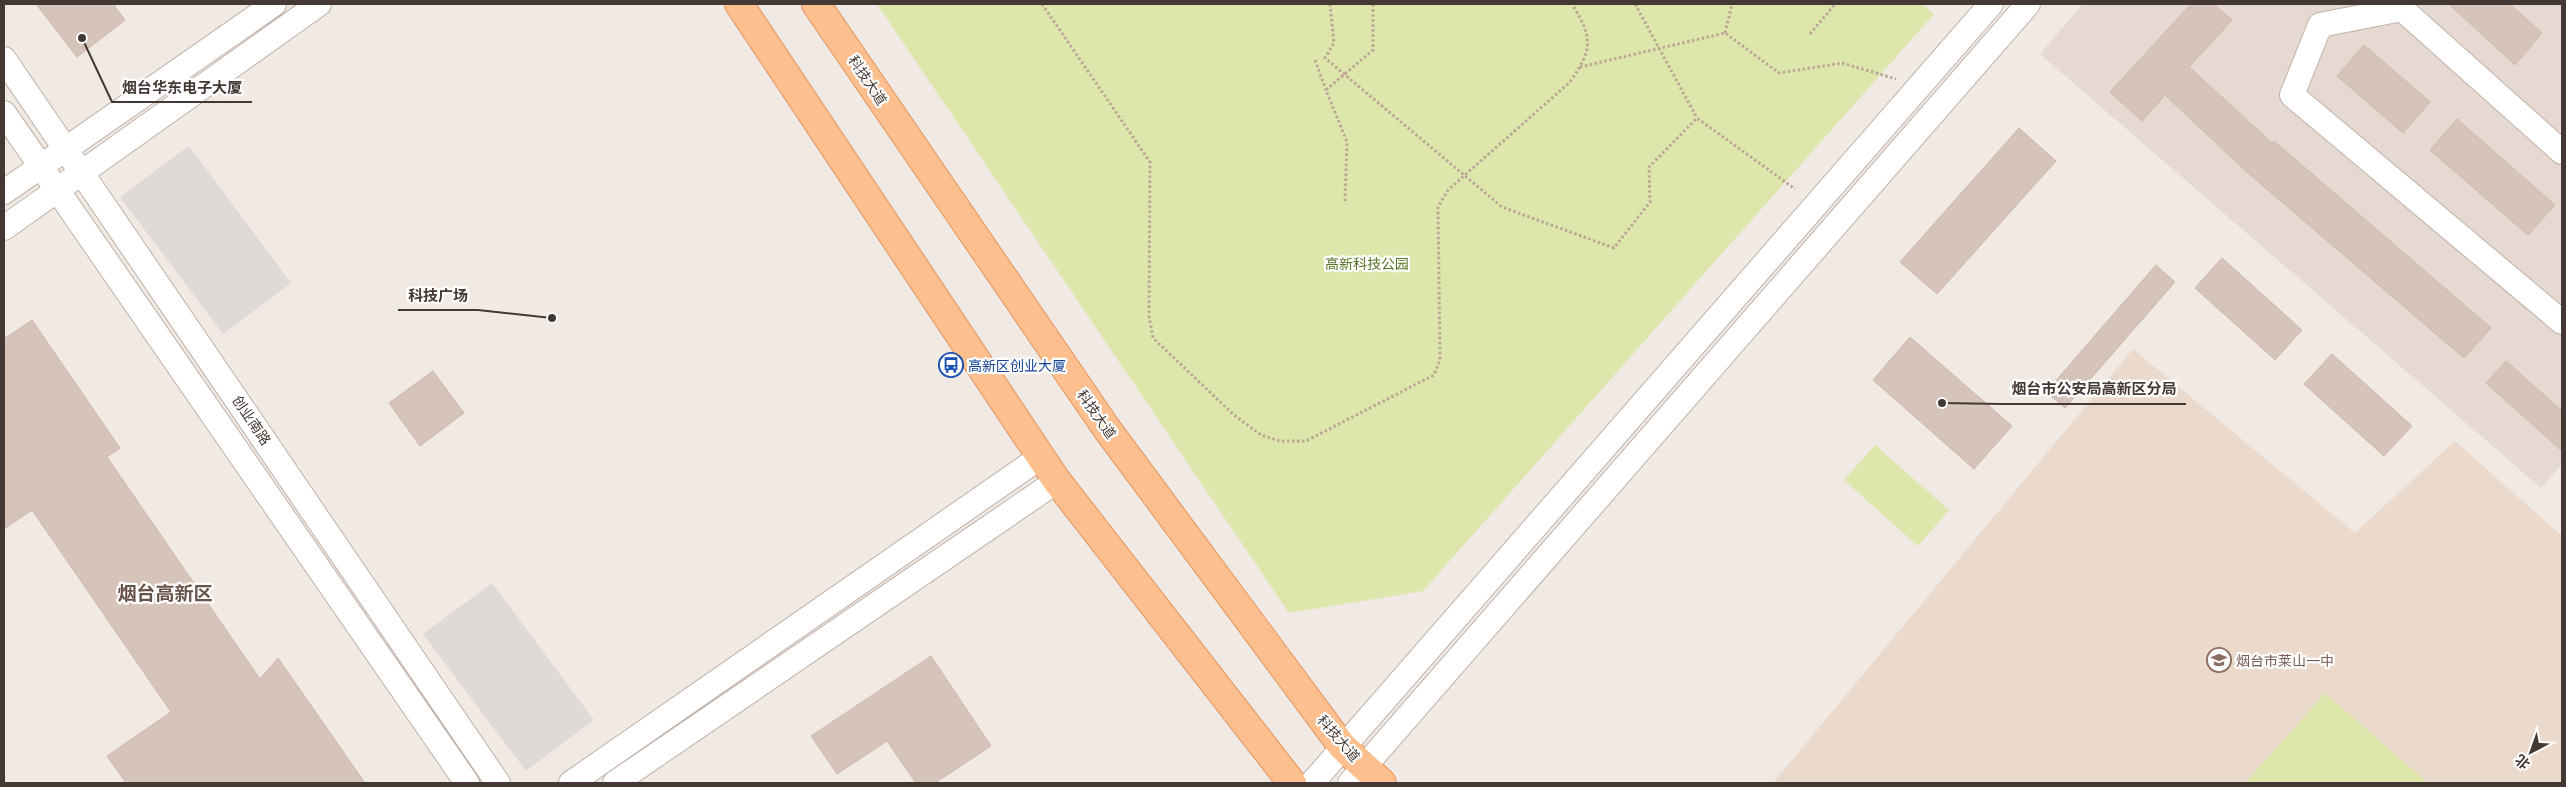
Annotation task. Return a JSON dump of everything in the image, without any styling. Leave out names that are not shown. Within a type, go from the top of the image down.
[{"type":"main road","points":[[739,4],[1057,481],[1292,783]]},
{"type":"main road","name":"科技大道","points":[[816,4],[1107,429],[1365,778]]},
{"type":"street","points":[[4,192],[67,150],[274,4]]},
{"type":"street","points":[[4,228],[319,4]]},
{"type":"street","points":[[1365,778],[2028,4]]},
{"type":"street","points":[[1312,783],[1342,746],[1987,5],[2008,27]]},
{"type":"street","points":[[2562,152],[2403,7],[2320,25],[2292,95],[2562,322]]},
{"type":"street","name":"创业南路","points":[[4,59],[498,783]]},
{"type":"street","points":[[4,113],[467,783]]},
{"type":"street","points":[[572,783],[1042,456]]},
{"type":"street","points":[[615,783],[1057,481]]},
{"type":"path","points":[[1042,4],[1150,162],[1149,316],[1153,338],[1234,415],[1261,435],[1280,441],[1306,441],[1434,375],[1440,360],[1438,207],[1448,190],[1570,82],[1580,67],[1589,43],[1584,23],[1572,4]]},
{"type":"path","points":[[1330,4],[1334,43],[1325,58],[1502,207],[1614,248],[1650,202],[1649,167],[1697,118]]},
{"type":"path","points":[[1326,90],[1373,50],[1373,4]]},
{"type":"path","points":[[1635,4],[1697,118],[1795,189]]},
{"type":"path","points":[[1725,33],[1732,4]]},
{"type":"path","points":[[1810,34],[1835,4]]},
{"type":"path","points":[[1580,67],[1660,50],[1725,33]]},
{"type":"path","points":[[1725,33],[1779,73],[1842,63],[1896,79]]},
{"type":"path","points":[[1315,60],[1347,142],[1345,201]]},
{"type":"shaded area","points":[[2083,4],[2562,4],[2562,464],[2541,488],[2040,54]]},
{"type":"shaded area","points":[[189,146],[291,283],[223,334],[120,197]]},
{"type":"shaded area","name":"烟台市莱山一中","points":[[2133,349],[2355,533],[2455,441],[2562,536],[2562,783],[1773,783]]},
{"type":"shaded area","points":[[492,583],[594,720],[526,771],[423,634]]},
{"type":"green space","name":"高新科技公园","points":[[877,4],[1922,4],[1934,14],[1423,591],[1289,613]]},
{"type":"green space","points":[[1875,445],[1949,510],[1918,546],[1844,480]]},
{"type":"green space","points":[[2325,693],[2428,783],[2245,783]]},
{"type":"building","points":[[36,4],[113,4],[125,20],[77,57]]},
{"type":"building","points":[[2191,4],[2213,4],[2232,20],[2189,67],[2272,143],[2274,141],[2491,328],[2464,358],[2247,172],[2165,95],[2142,121],[2110,92]]},
{"type":"building","points":[[2449,4],[2510,4],[2542,33],[2515,65]]},
{"type":"building","points":[[2364,45],[2430,102],[2403,133],[2337,76]]},
{"type":"building","points":[[2457,119],[2555,205],[2528,235],[2430,150]]},
{"type":"building","points":[[2019,128],[2056,161],[1937,294],[1900,262]]},
{"type":"building","points":[[2222,258],[2302,330],[2275,360],[2195,288]]},
{"type":"building","points":[[2156,265],[2175,282],[2065,408],[2046,392]]},
{"type":"building","points":[[32,320],[120,448],[107,457],[260,679],[278,658],[365,783],[126,783],[107,756],[171,712],[32,510],[4,529],[4,339]]},
{"type":"building","points":[[1910,337],[2012,426],[1974,469],[1873,380]]},
{"type":"building","points":[[2332,354],[2412,426],[2384,456],[2304,384]]},
{"type":"building","points":[[2506,361],[2562,411],[2562,451],[2486,383]]},
{"type":"building","points":[[433,371],[464,413],[420,446],[389,403]]},
{"type":"building","points":[[931,656],[991,746],[935,783],[916,783],[887,741],[837,774],[811,736]]},
{"type":"place","name":"烟台华东电子大厦","points":[[82,38]]},
{"type":"place","name":"科技广场","points":[[552,318]]},
{"type":"place","name":"高新区创业大厦","points":[[951,365]]},
{"type":"place","name":"烟台市公安局高新区分局","points":[[1942,403]]},
{"type":"place","name":"烟台市莱山一中","points":[[2219,660]]},
{"type":"district","name":"烟台高新区","points":[[165,593]]}]
